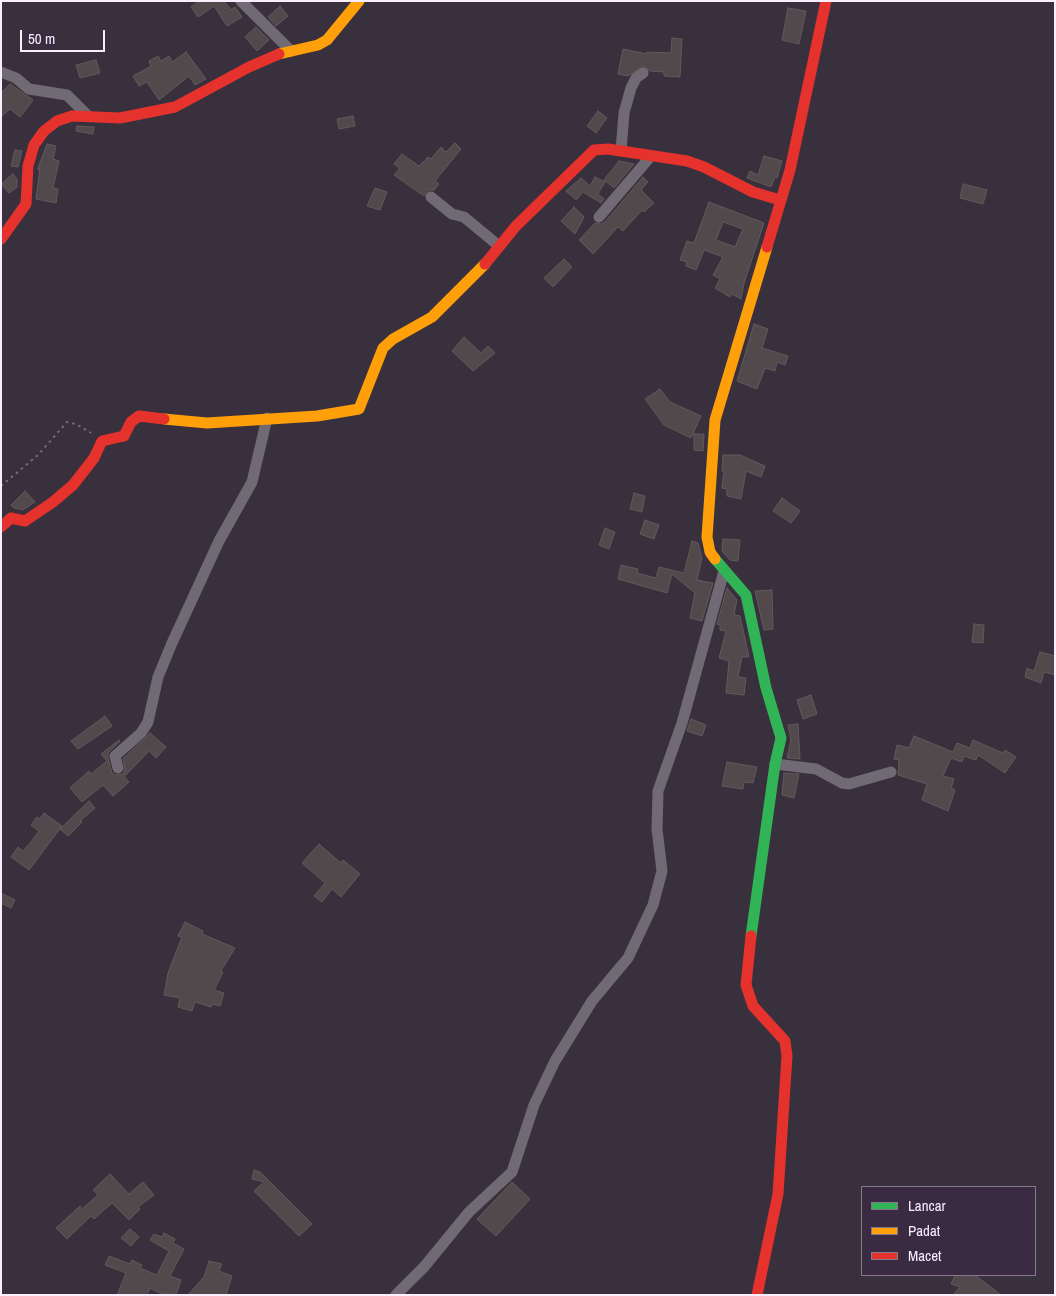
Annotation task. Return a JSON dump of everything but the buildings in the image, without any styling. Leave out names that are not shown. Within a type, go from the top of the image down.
[{"type":"street","points":[[240,1],[291,51]]},
{"type":"street","points":[[1,239],[26,204],[28,166],[34,145],[44,131],[63,117],[120,118],[175,107],[249,67],[291,51],[318,45],[326,40],[359,1]]},
{"type":"street","points":[[757,1295],[778,1194],[787,1056],[785,1041],[753,1006],[746,985],[748,953],[772,794],[774,764],[781,738],[766,688],[746,595],[710,552],[707,537],[712,486],[713,433],[799,133],[818,27],[826,1]]},
{"type":"street","points":[[1,72],[16,78],[29,89],[67,95],[88,116]]},
{"type":"street","points":[[621,151],[624,114],[630,88],[636,78],[643,73]]},
{"type":"street","points":[[1,527],[11,518],[25,521],[73,485],[94,458],[102,441],[124,436],[131,422],[139,416],[207,423],[317,416],[358,409],[383,348],[445,306],[482,268],[534,207],[562,183],[594,150],[602,148],[695,163],[753,192],[780,200]]},
{"type":"street","points":[[599,217],[650,156]]},
{"type":"street","points":[[431,197],[452,214],[464,217],[499,246]]},
{"type":"street","points":[[118,768],[114,756],[142,733],[148,722],[158,677],[172,643],[218,541],[252,482],[266,418]]},
{"type":"street","points":[[396,1295],[424,1267],[469,1212],[512,1172],[534,1105],[555,1061],[588,1008],[628,958],[653,905],[662,871],[657,829],[658,791],[682,723],[724,571]]},
{"type":"street","points":[[774,764],[816,769],[842,783],[849,784],[891,772]]},
{"type":"path","points":[[1,486],[38,455],[67,422],[76,424],[102,441]]},
{"type":"traffic: fast","points":[[715,559],[746,595],[766,688],[781,738],[775,764],[751,936]]},
{"type":"traffic: slow","points":[[279,54],[318,45],[327,40],[359,1]]},
{"type":"traffic: slow","points":[[715,559],[710,552],[707,537],[715,420],[767,247]]},
{"type":"traffic: slow","points":[[164,419],[207,423],[317,416],[359,409],[383,348],[393,339],[432,317],[485,264]]},
{"type":"traffic: jam","points":[[767,247],[790,170],[826,1]]},
{"type":"traffic: jam","points":[[1,239],[26,204],[28,166],[34,145],[44,131],[57,121],[72,116],[120,118],[175,107],[249,67],[279,54]]},
{"type":"traffic: jam","points":[[485,264],[516,226],[594,150],[608,149],[687,161],[704,167],[753,192],[780,200]]},
{"type":"traffic: jam","points":[[1,527],[11,518],[25,521],[53,502],[73,485],[94,458],[102,441],[124,436],[131,422],[139,416],[164,419]]},
{"type":"traffic: jam","points":[[751,936],[746,985],[753,1006],[785,1041],[787,1056],[778,1194],[757,1295]]}]
